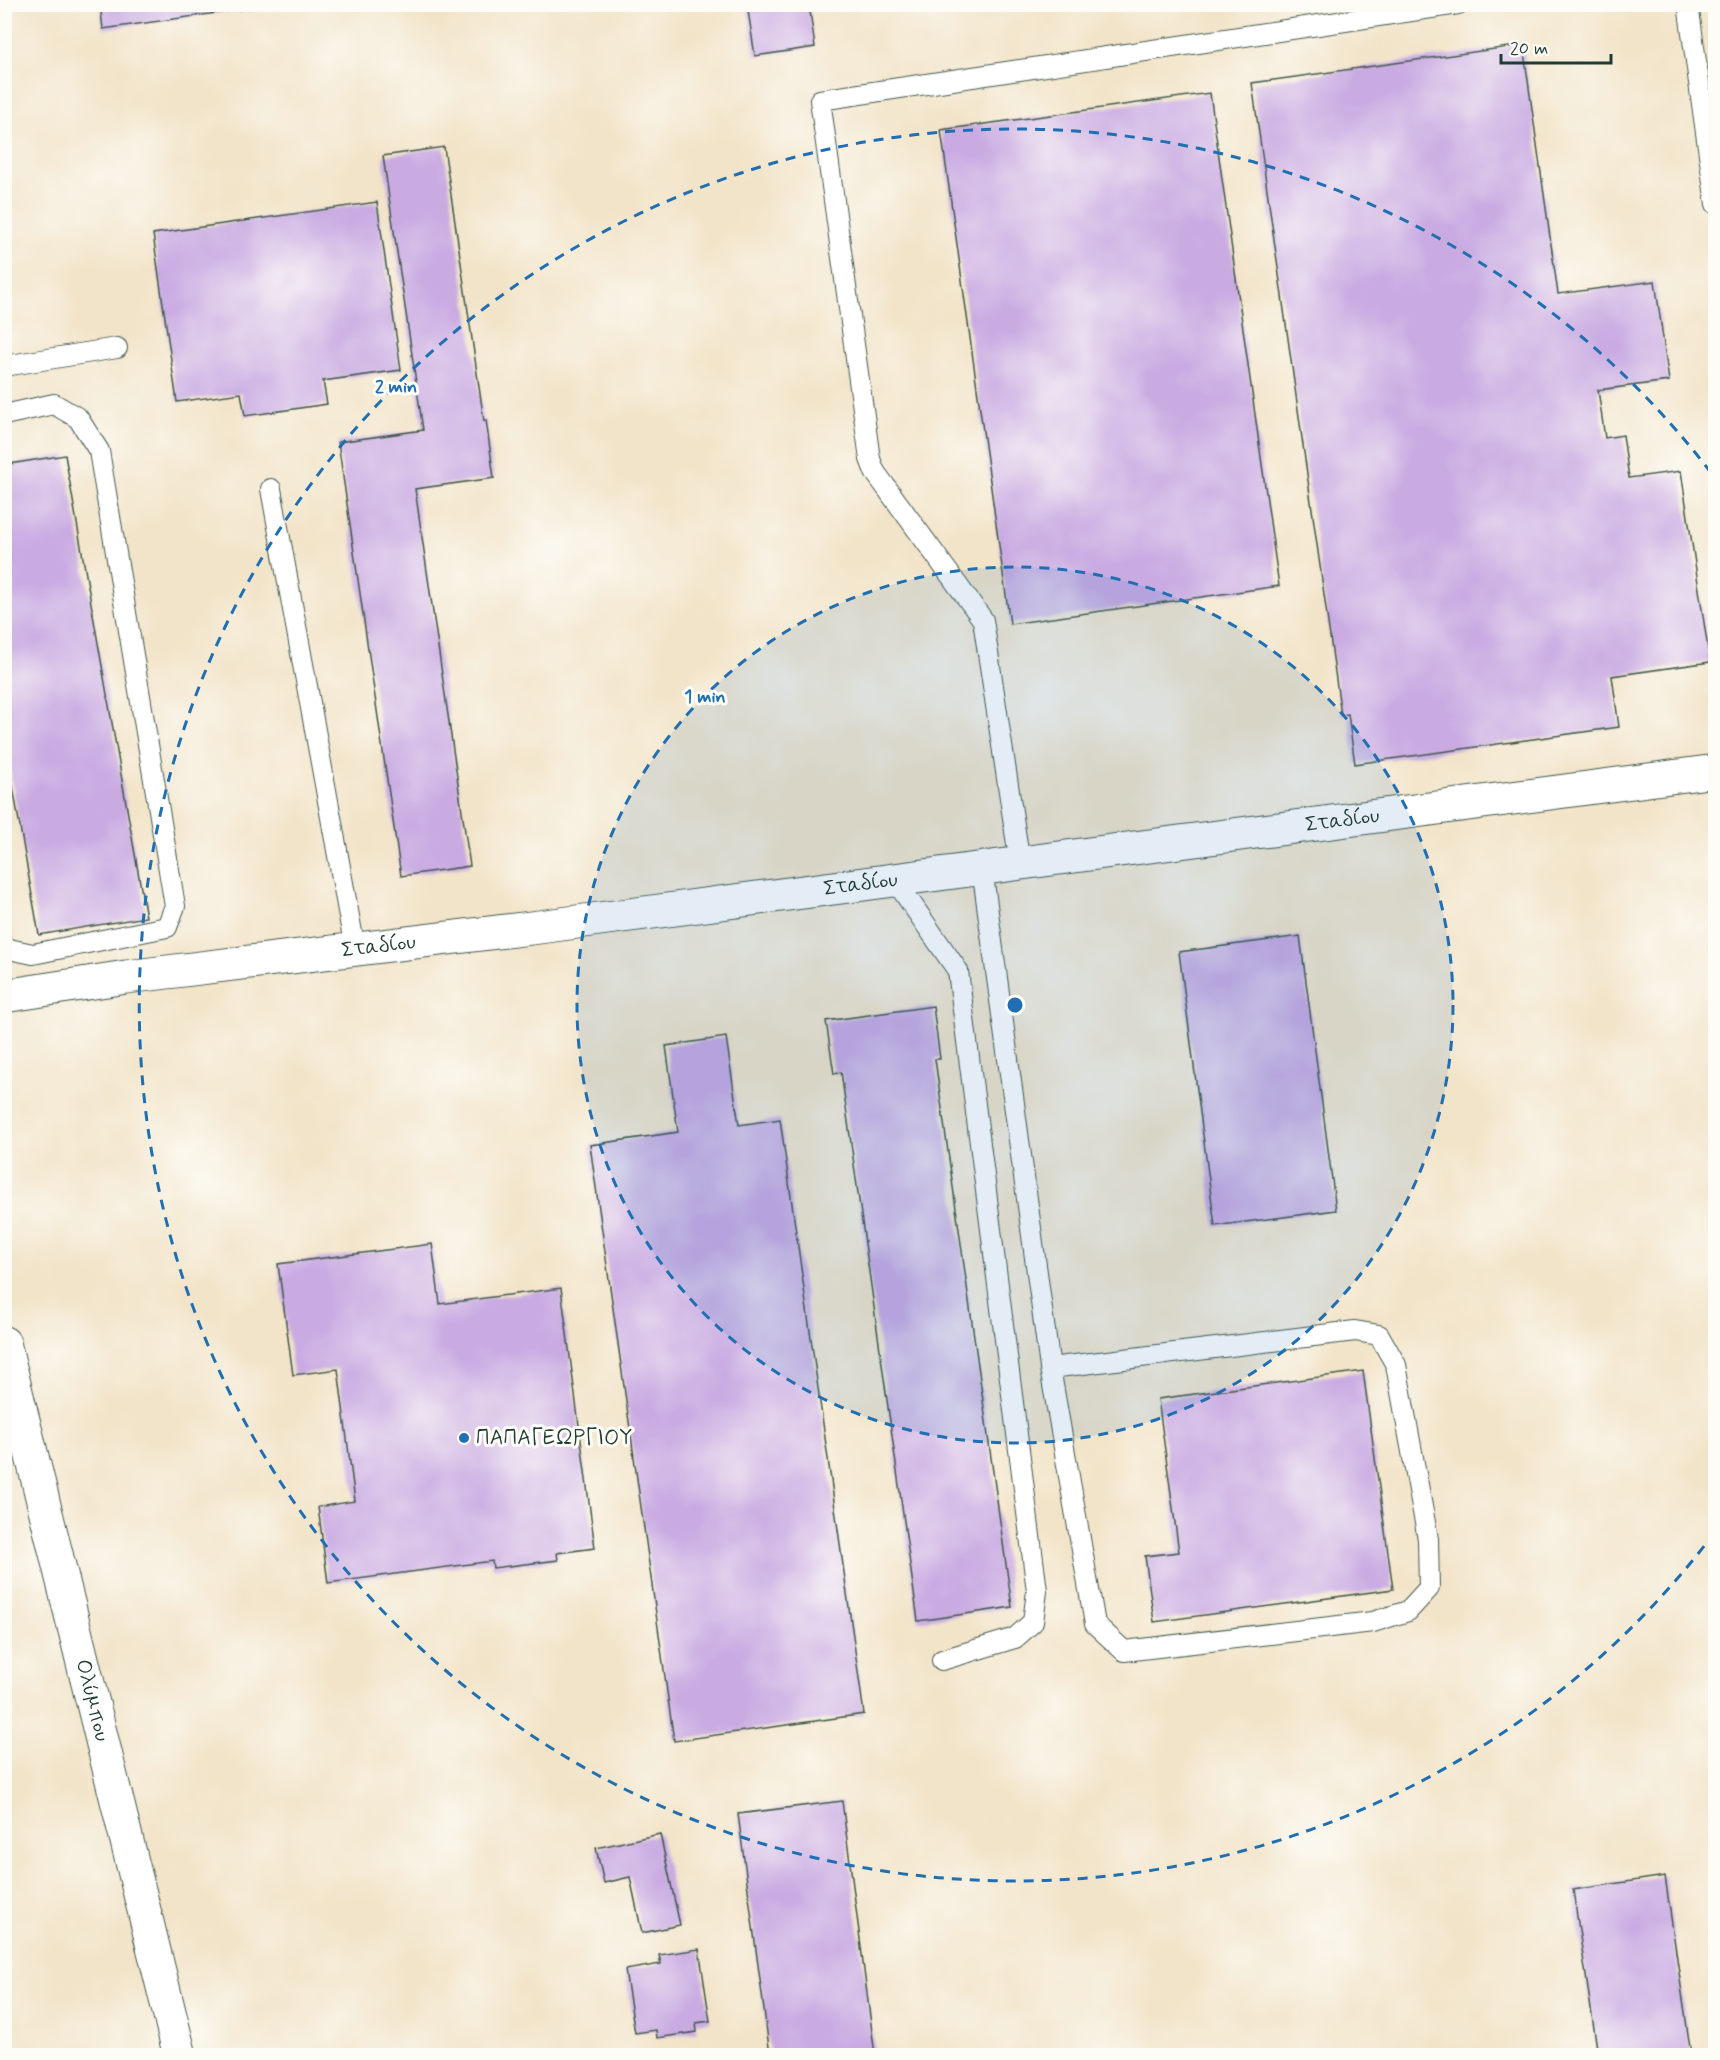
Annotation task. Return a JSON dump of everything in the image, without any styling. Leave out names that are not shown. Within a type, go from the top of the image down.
[{"type":"street","name":"Σταδίου","points":[[4,996],[126,977],[355,950],[1020,864],[1716,771]]},
{"type":"street","name":"Ολύμπου","points":[[4,1343],[180,2055]]},
{"type":"lane","points":[[1020,864],[983,620],[875,472],[870,459],[820,100],[1458,4]]},
{"type":"lane","points":[[1688,4],[1716,204]]},
{"type":"lane","points":[[4,366],[117,348]]},
{"type":"lane","points":[[4,415],[54,404],[78,418],[99,451],[175,906],[167,927],[33,954],[4,948]]},
{"type":"lane","points":[[271,489],[355,950]]},
{"type":"lane","points":[[982,868],[1050,1368],[1095,1624],[1124,1651],[1373,1622],[1407,1611],[1430,1588],[1428,1539],[1396,1365],[1379,1335],[1355,1332],[1050,1368]]},
{"type":"lane","points":[[895,880],[958,971],[1037,1591],[1033,1622],[1015,1638],[942,1660]]},
{"type":"building","points":[[100,4],[266,4],[266,6],[103,29]]},
{"type":"building","points":[[747,4],[809,4],[815,47],[755,56]]},
{"type":"building","points":[[1523,45],[1558,294],[1655,281],[1669,381],[1598,390],[1605,438],[1623,435],[1629,478],[1681,471],[1710,662],[1612,676],[1619,727],[1355,764],[1348,714],[1341,715],[1252,83]]},
{"type":"building","points":[[1210,93],[1279,586],[1010,624],[941,130]]},
{"type":"building","points":[[444,147],[494,478],[415,489],[470,866],[401,876],[338,442],[423,430],[383,156]]},
{"type":"building","points":[[377,202],[401,370],[323,381],[327,404],[245,416],[241,393],[177,402],[153,234]]},
{"type":"building","points":[[65,455],[146,917],[39,935],[4,736],[4,465]]},
{"type":"building","points":[[1300,936],[1336,1210],[1215,1226],[1179,952]]},
{"type":"building","points":[[933,1006],[940,1059],[935,1059],[1012,1607],[918,1621],[841,1072],[834,1074],[826,1021]]},
{"type":"building","points":[[726,1037],[739,1125],[780,1119],[864,1714],[674,1741],[590,1145],[678,1132],[666,1046]]},
{"type":"building","name":"ΠΑΠΑΓΕΩΡΓΙΟΥ","points":[[432,1244],[440,1304],[561,1288],[595,1548],[557,1553],[558,1560],[493,1568],[492,1561],[328,1583],[318,1507],[355,1501],[338,1369],[293,1375],[278,1264]]},
{"type":"building","points":[[1363,1371],[1393,1589],[1154,1622],[1145,1556],[1179,1552],[1158,1399]]},
{"type":"building","points":[[842,1801],[875,2055],[770,2055],[738,1814]]},
{"type":"building","points":[[660,1834],[680,1925],[642,1933],[630,1877],[604,1883],[596,1848]]},
{"type":"building","points":[[1665,1876],[1691,2055],[1598,2055],[1573,1890]]},
{"type":"building","points":[[699,1949],[710,2021],[696,2023],[697,2032],[657,2038],[656,2030],[635,2033],[625,1970],[661,1964],[659,1955]]},
{"type":"place","name":"ΠΑΠΑΓΕΩΡΓΙΟΥ","points":[[464,1438]]}]
